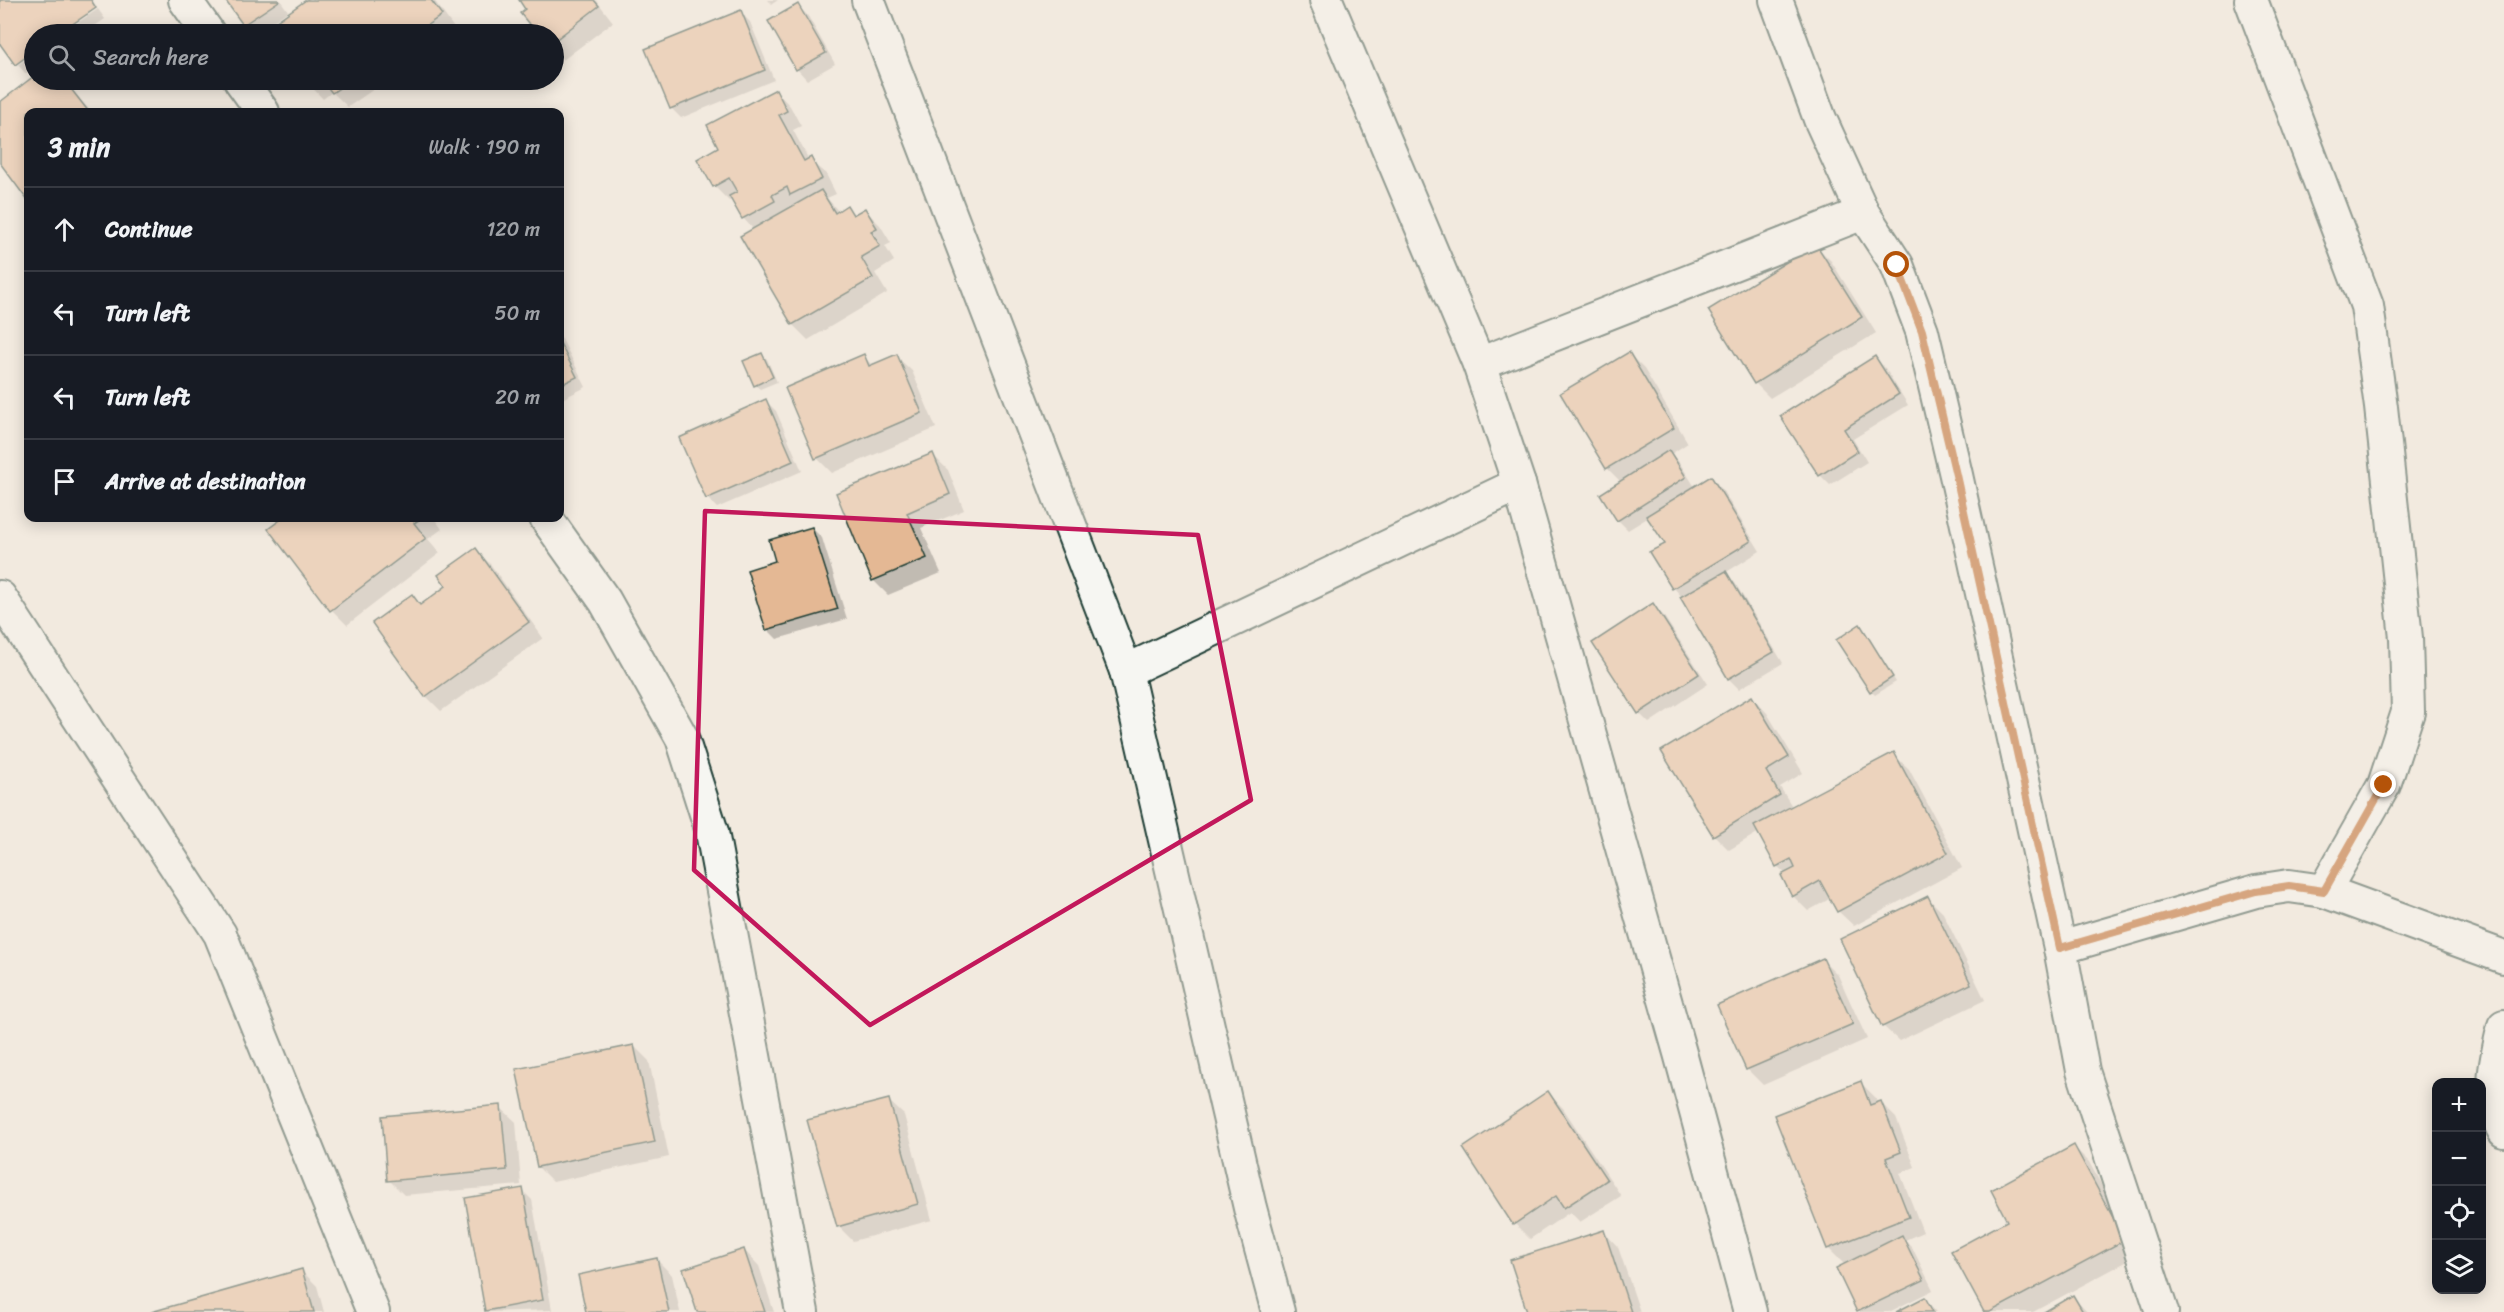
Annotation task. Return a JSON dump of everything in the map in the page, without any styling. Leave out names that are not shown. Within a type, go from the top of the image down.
[{"type":"street","points":[[185,0],[202,24]]},
{"type":"street","points":[[868,0],[1126,671],[1250,1208],[1278,1312]]},
{"type":"street","points":[[1326,0],[1479,364],[1519,484],[1677,1042],[1750,1312]]},
{"type":"street","points":[[1776,0],[1820,119],[1863,213],[1897,265],[1922,331],[2060,948],[2083,1071],[2162,1312]]},
{"type":"street","points":[[2251,0],[2367,306],[2381,406],[2406,638],[2408,712],[2384,785],[2324,891]]},
{"type":"street","points":[[247,90],[260,108]]},
{"type":"street","points":[[1479,364],[1863,213]]},
{"type":"street","points":[[1126,671],[1519,484]]},
{"type":"street","points":[[549,522],[604,601],[682,738],[712,832],[802,1312]]},
{"type":"street","points":[[0,597],[220,934],[373,1312]]},
{"type":"street","points":[[2060,948],[2256,891],[2289,886],[2324,891],[2504,957]]},
{"type":"street","points":[[2504,1026],[2495,1062],[2494,1096],[2504,1131]]},
{"type":"highlighted area","points":[[705,511],[1198,535],[1251,800],[870,1025],[694,870]]},
{"type":"building","points":[[0,0],[91,0],[96,8],[73,24],[24,24],[24,58],[15,65],[0,44]]},
{"type":"building","points":[[225,0],[279,1],[244,24]]},
{"type":"building","points":[[306,0],[431,0],[442,15],[429,24],[273,24]]},
{"type":"building","points":[[519,0],[594,0],[599,6],[564,33],[564,24],[529,24],[520,13],[525,9]]},
{"type":"building","points":[[798,4],[826,53],[796,70],[768,21]]},
{"type":"building","points":[[741,10],[765,70],[670,109],[645,49]]},
{"type":"building","points":[[24,84],[24,90],[72,90],[86,108],[24,108],[24,196],[0,163],[0,102]]},
{"type":"building","points":[[776,89],[787,111],[779,115],[804,161],[811,157],[822,179],[790,195],[787,187],[772,195],[775,201],[742,219],[729,196],[737,192],[729,178],[713,187],[697,159],[718,147],[707,125]]},
{"type":"building","points":[[821,190],[835,213],[847,205],[853,215],[865,208],[877,228],[871,231],[880,246],[861,257],[873,278],[792,325],[740,236]]},
{"type":"building","points":[[1816,244],[1862,317],[1754,384],[1708,310]]},
{"type":"building","points":[[564,351],[577,377],[564,383]]},
{"type":"building","points":[[1629,352],[1674,428],[1606,469],[1560,393]]},
{"type":"building","points":[[762,353],[773,377],[754,386],[743,361]]},
{"type":"building","points":[[864,354],[869,366],[897,354],[922,413],[815,459],[785,388]]},
{"type":"building","points":[[1875,356],[1899,394],[1844,429],[1858,451],[1819,476],[1780,416]]},
{"type":"building","points":[[766,399],[793,461],[706,499],[679,438]]},
{"type":"building","points":[[1669,450],[1686,477],[1617,521],[1600,494]]},
{"type":"building","points":[[933,453],[950,494],[907,513],[927,558],[872,581],[836,493]]},
{"type":"building","points":[[1711,476],[1751,541],[1672,589],[1649,552],[1665,544],[1646,516]]},
{"type":"building","points":[[278,522],[416,522],[414,523],[426,538],[330,611],[268,529]]},
{"type":"building","points":[[812,527],[838,609],[766,630],[747,570],[775,561],[769,540]]},
{"type":"building","points":[[476,548],[529,622],[425,697],[372,623],[412,594],[420,605],[446,586],[438,575]]},
{"type":"building","points":[[1726,571],[1774,652],[1728,679],[1680,597]]},
{"type":"building","points":[[1653,603],[1699,674],[1638,714],[1592,643]]},
{"type":"building","points":[[1860,624],[1893,677],[1870,692],[1836,640]]},
{"type":"building","points":[[1752,696],[1789,757],[1766,771],[1780,795],[1713,836],[1661,751]]},
{"type":"building","points":[[1894,752],[1948,853],[1837,912],[1820,881],[1792,897],[1781,875],[1795,868],[1791,859],[1776,867],[1754,826]]},
{"type":"building","points":[[1928,896],[1971,984],[1882,1027],[1840,939]]},
{"type":"building","points":[[1823,958],[1853,1024],[1746,1070],[1717,1005]]},
{"type":"building","points":[[634,1045],[655,1142],[537,1167],[516,1069]]},
{"type":"building","points":[[1861,1081],[1870,1105],[1881,1101],[1901,1152],[1886,1158],[1909,1217],[1827,1249],[1774,1115]]},
{"type":"building","points":[[1548,1091],[1607,1180],[1564,1208],[1556,1196],[1513,1225],[1463,1148]]},
{"type":"building","points":[[889,1099],[918,1204],[837,1227],[807,1120]]},
{"type":"building","points":[[501,1105],[507,1170],[387,1181],[382,1116]]},
{"type":"building","points":[[2074,1145],[2125,1240],[1990,1312],[1984,1312],[1951,1251],[2007,1221],[1991,1190]]},
{"type":"building","points":[[523,1188],[543,1300],[485,1311],[465,1198]]},
{"type":"building","points":[[1604,1230],[1631,1312],[1527,1312],[1510,1260]]},
{"type":"building","points":[[1902,1235],[1924,1280],[1857,1312],[1836,1268]]},
{"type":"building","points":[[744,1249],[765,1312],[697,1312],[683,1269]]},
{"type":"building","points":[[657,1258],[669,1312],[586,1312],[578,1275]]},
{"type":"building","points":[[302,1269],[314,1312],[151,1312]]},
{"type":"building","points":[[2073,1295],[2083,1312],[2044,1312]]},
{"type":"building","points":[[1925,1297],[1933,1312],[1896,1312]]},
{"type":"route","points":[[1897,265],[1922,331],[2060,948],[2256,891],[2289,886],[2324,891],[2384,785]]}]
